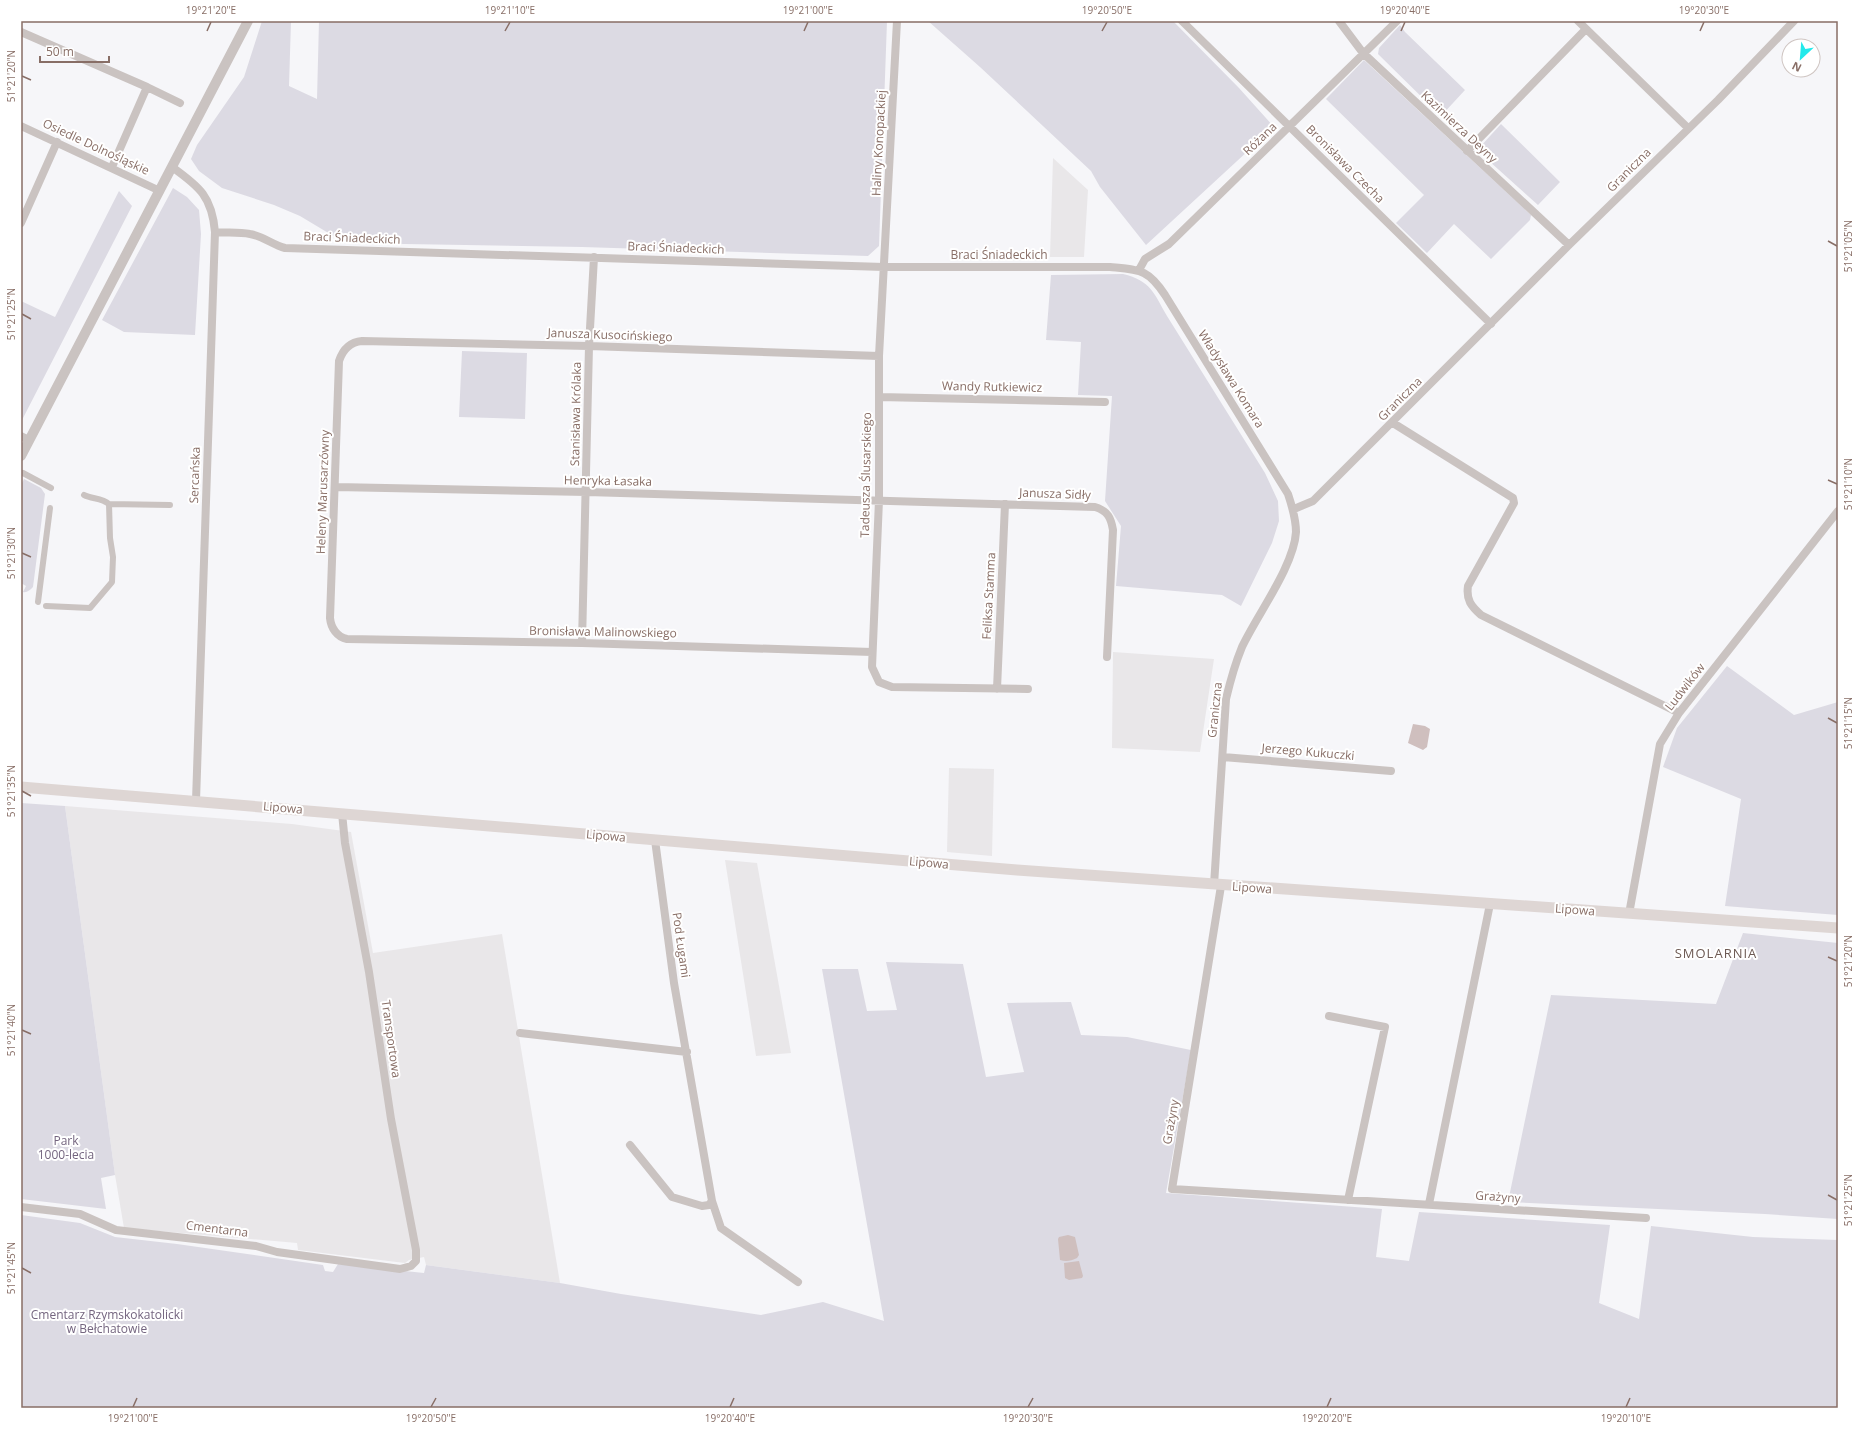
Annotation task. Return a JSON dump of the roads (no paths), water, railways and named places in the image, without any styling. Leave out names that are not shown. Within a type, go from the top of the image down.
[{"type":"main road","name":"Lipowa","points":[[21,787],[1217,885],[1838,928]]},
{"type":"street","points":[[21,456],[25,438],[160,191],[248,21]]},
{"type":"street","name":"Haliny Konopackiej","points":[[884,267],[898,21]]},
{"type":"street","name":"Bronisława Czecha","points":[[1182,21],[1491,324]]},
{"type":"street","name":"Kazimierza Deyny","points":[[1339,21],[1363,53],[1569,245]]},
{"type":"street","name":"Różana","points":[[1138,270],[1145,259],[1169,244],[1397,21]]},
{"type":"street","points":[[1578,21],[1688,128]]},
{"type":"street","name":"Graniczna","points":[[1217,885],[1226,699],[1231,678],[1242,647],[1293,550],[1296,532],[1294,509],[1313,501],[1393,423],[1569,245],[1718,100],[1794,21]]},
{"type":"street","points":[[1467,151],[1586,30]]},
{"type":"street","points":[[21,32],[180,103]]},
{"type":"street","points":[[112,167],[147,88]]},
{"type":"street","name":"Osiedle Dolnośląskie","points":[[21,126],[112,167],[160,191]]},
{"type":"street","points":[[21,223],[57,142]]},
{"type":"street","name":"Sercańska","points":[[172,167],[204,194],[210,204],[215,232],[196,801]]},
{"type":"street","name":"Braci Śniadeckich","points":[[215,232],[250,234],[261,237],[272,244],[285,248],[884,267],[1110,267],[1138,270]]},
{"type":"street","name":"Stanisława Królaka","points":[[582,643],[587,492],[589,346],[594,257]]},
{"type":"street","name":"Tadeusza Ślusarskiego","points":[[884,267],[879,397],[879,500],[872,652],[874,674],[879,682],[892,687],[997,690]]},
{"type":"street","name":"Władysława Komara","points":[[1138,270],[1150,276],[1165,295],[1288,494],[1294,509]]},
{"type":"street","name":"Janusza Kusocińskiego","points":[[343,351],[352,343],[362,341],[589,346],[880,356]]},
{"type":"street","name":"Heleny Marusarzówny","points":[[336,633],[331,624],[330,618],[340,361],[343,351]]},
{"type":"street","name":"Wandy Rutkiewicz","points":[[879,397],[1105,402]]},
{"type":"street","points":[[1393,423],[1512,498],[1514,503],[1468,586],[1466,596],[1473,608],[1481,615],[1679,713]]},
{"type":"street","points":[[23,473],[51,488]]},
{"type":"street","name":"Henryka Łasaka","points":[[336,487],[879,500]]},
{"type":"street","points":[[84,495],[91,498],[105,500],[109,504],[170,505]]},
{"type":"street","name":"Janusza Sidły","points":[[879,500],[1095,507],[1102,509],[1111,517],[1113,530],[1107,657]]},
{"type":"street","points":[[46,606],[90,608],[112,582],[113,557],[110,538],[109,504]]},
{"type":"street","name":"Feliksa Stamma","points":[[997,690],[1005,504]]},
{"type":"street","points":[[38,602],[50,508]]},
{"type":"street","name":"Ludwików","points":[[1629,914],[1660,744],[1679,713],[1838,511]]},
{"type":"street","name":"Bronisława Malinowskiego","points":[[336,633],[347,639],[582,643],[872,652]]},
{"type":"street","points":[[997,690],[1028,689]]},
{"type":"street","name":"Jerzego Kukuczki","points":[[1223,757],[1391,771]]},
{"type":"street","name":"Transportowa","points":[[342,813],[345,843],[369,972],[391,1119],[416,1250],[416,1261],[411,1266]]},
{"type":"street","name":"Pod Ługami","points":[[655,840],[674,983],[712,1201],[721,1228],[798,1282]]},
{"type":"street","name":"Grażyny","points":[[1217,885],[1172,1189],[1646,1218]]},
{"type":"street","points":[[1429,1204],[1490,904]]},
{"type":"street","points":[[1329,1016],[1385,1027],[1348,1200]]},
{"type":"street","points":[[520,1033],[687,1052]]},
{"type":"street","points":[[630,1145],[672,1197],[702,1206],[709,1205],[712,1201]]},
{"type":"street","name":"Cmentarna","points":[[21,1207],[80,1214],[116,1230],[256,1246],[277,1252],[400,1269],[411,1266]]},
{"type":"district","name":"SMOLARNIA","points":[[1716,953]]},
{"type":"park label","name":"Park 1000-lecia","points":[[66,1148]]},
{"type":"park label","name":"Cmentarz Rzymskokatolicki w Bełchatowie","points":[[107,1322]]}]
